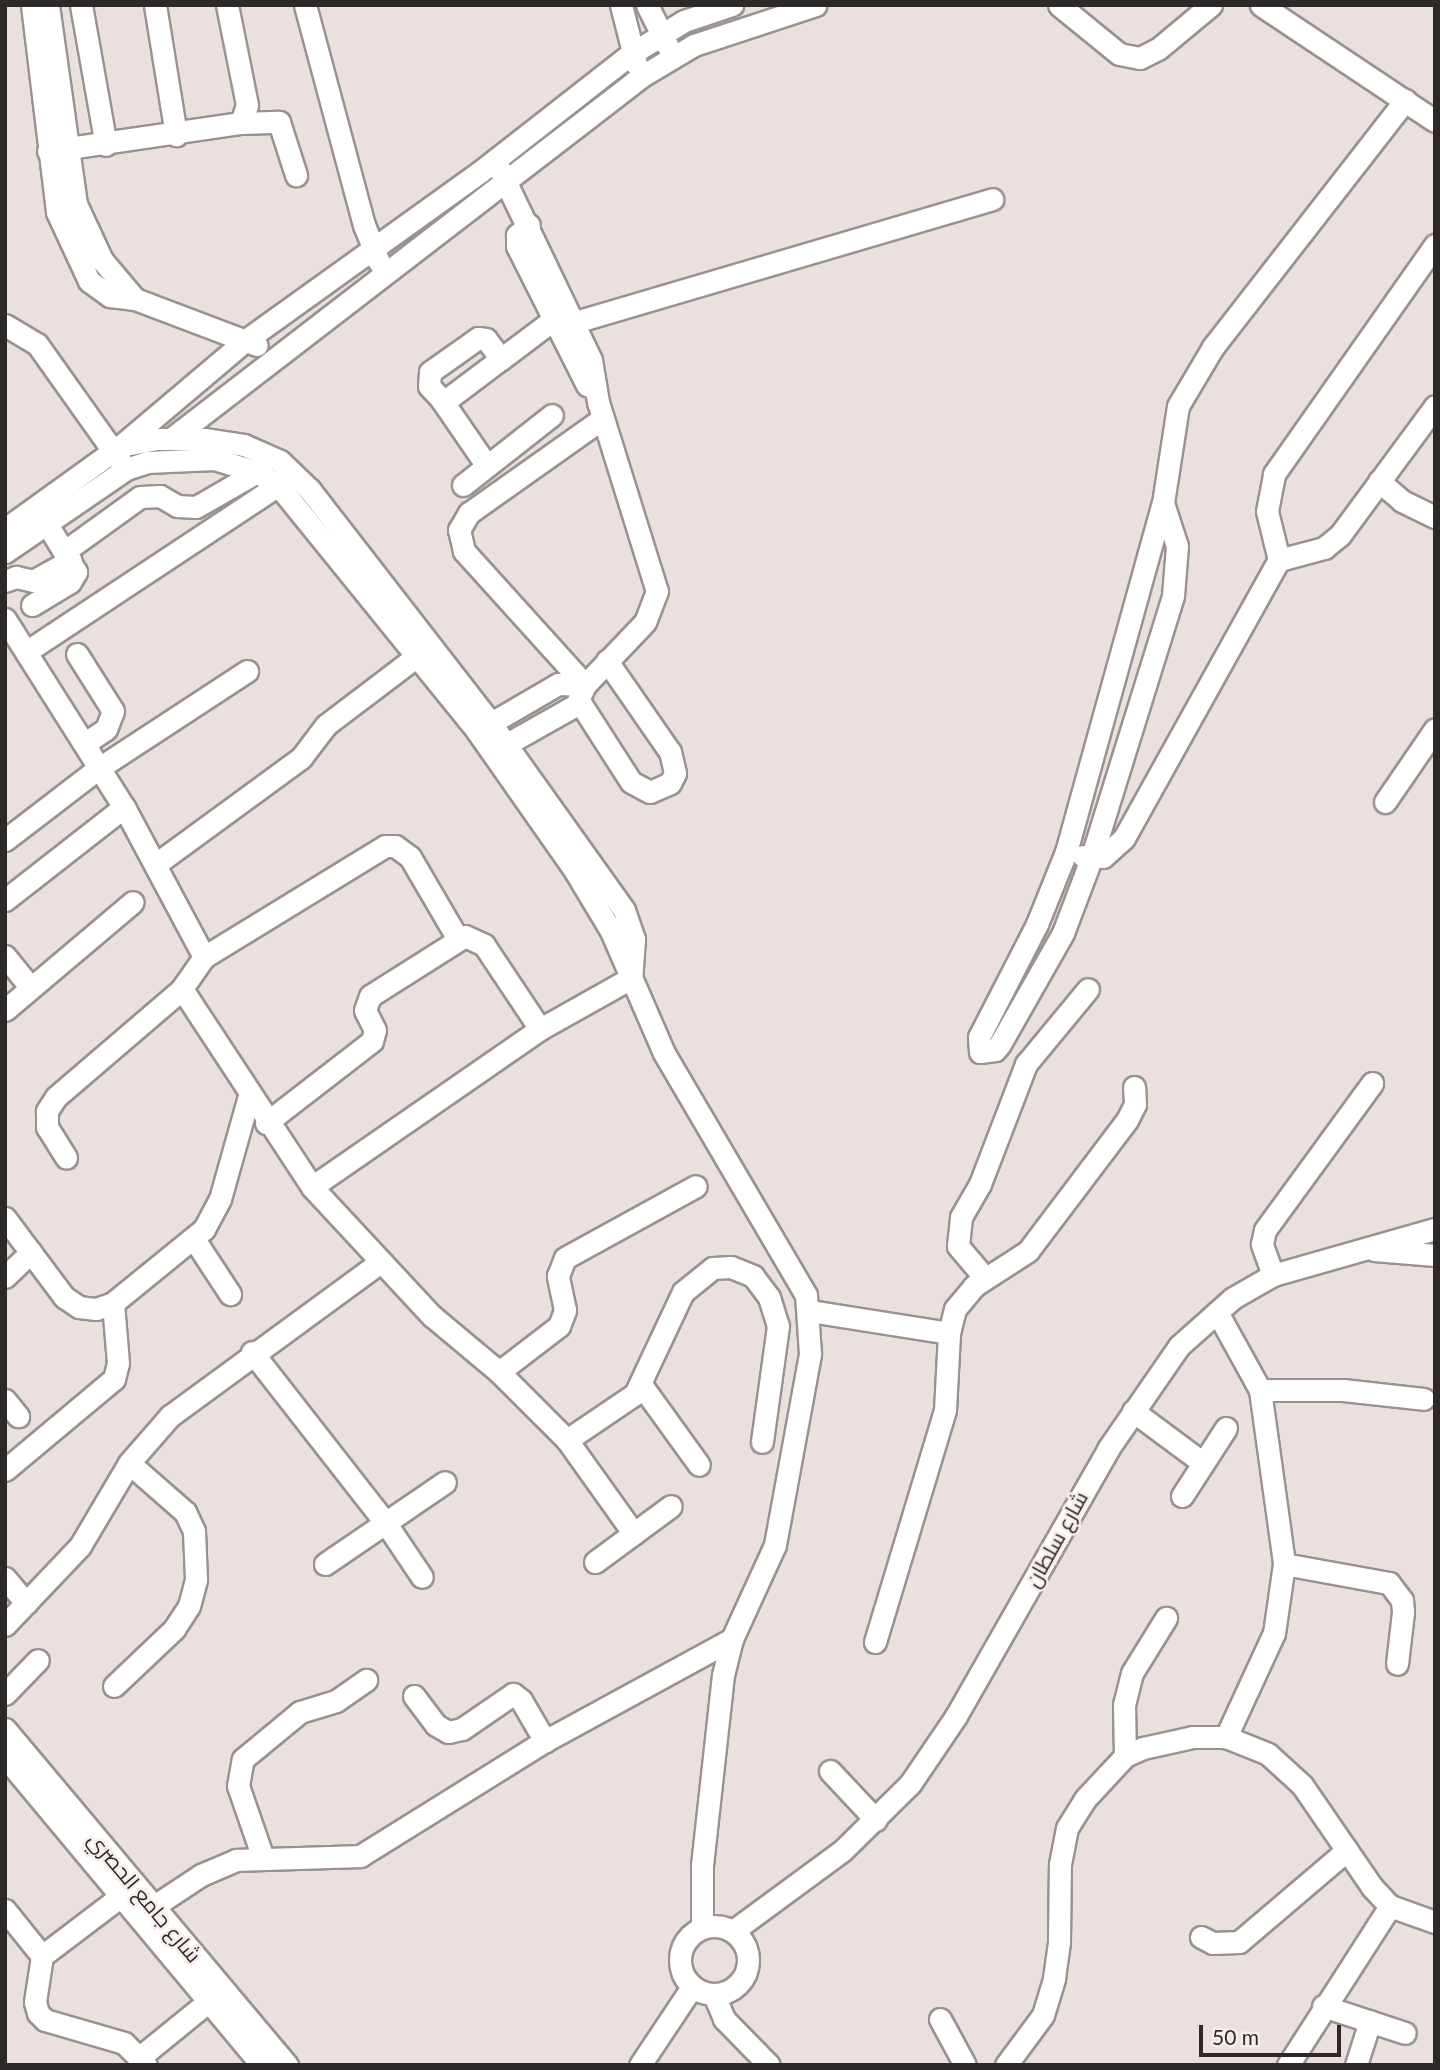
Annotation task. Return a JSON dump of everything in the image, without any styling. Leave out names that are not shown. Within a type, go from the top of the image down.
[{"type":"street","points":[[32,5],[57,151],[87,231],[102,260],[135,299],[278,354]]},
{"type":"street","points":[[48,5],[57,151]]},
{"type":"street","points":[[81,5],[106,145]]},
{"type":"street","points":[[155,5],[176,135]]},
{"type":"street","points":[[227,5],[247,105],[241,123]]},
{"type":"street","points":[[305,5],[372,251],[385,271]]},
{"type":"street","points":[[621,5],[631,54],[642,76]]},
{"type":"street","points":[[647,5],[659,37],[676,54]]},
{"type":"street","points":[[5,529],[116,448],[246,340],[372,251],[631,54],[684,22],[732,5]]},
{"type":"street","points":[[172,439],[403,257],[499,187],[642,76],[676,54],[816,5]]},
{"type":"street","points":[[1059,5],[1119,54],[1140,58],[1158,49],[1212,5]]},
{"type":"street","points":[[1261,5],[1435,121]]},
{"type":"street","points":[[1163,503],[1177,546],[1173,596],[1091,859],[1063,933],[1006,1033],[995,1050],[980,1052],[979,1037],[1037,924],[1066,852],[1163,503],[1178,406],[1192,378],[1405,100]]},
{"type":"street","points":[[57,151],[241,123],[279,121],[296,175]]},
{"type":"street","points":[[487,165],[499,187],[529,225],[517,235],[517,246],[564,320],[601,410],[657,591],[645,622],[607,661],[582,693],[505,745]]},
{"type":"street","points":[[441,399],[564,320],[992,199]]},
{"type":"street","points":[[390,237],[403,257]]},
{"type":"street","points":[[1066,852],[1091,859],[1113,852],[1124,838],[1279,560],[1267,511],[1274,474],[1435,244]]},
{"type":"street","points":[[5,325],[37,344],[116,448],[126,469]]},
{"type":"street","points":[[487,466],[429,386],[430,372],[475,339],[486,339],[501,359]]},
{"type":"street","points":[[1279,560],[1324,548],[1340,535],[1435,406]]},
{"type":"street","points":[[601,410],[469,513],[459,530],[464,551],[582,693],[631,782],[650,792],[670,783],[675,773],[670,752],[607,661]]},
{"type":"street","points":[[463,485],[552,415]]},
{"type":"street","points":[[116,448],[172,439],[244,445],[281,461],[295,472],[484,727],[575,871],[611,931],[664,1054],[798,1278],[810,1311],[810,1354],[775,1545],[732,1639],[721,1692],[702,1865],[702,1928]]},
{"type":"street","points":[[5,552],[126,469],[192,457],[257,472],[278,485],[417,656],[484,727],[505,745],[624,910],[634,939],[631,978]]},
{"type":"street","points":[[5,581],[16,577],[33,581],[140,497],[160,496],[177,506],[196,507],[257,472]]},
{"type":"street","points":[[1379,481],[1402,500],[1435,517]]},
{"type":"street","points":[[26,652],[278,485]]},
{"type":"street","points":[[32,605],[74,578],[68,555],[47,524]]},
{"type":"street","points":[[5,619],[124,807],[204,957]]},
{"type":"street","points":[[77,654],[113,711],[106,729],[85,743]]},
{"type":"street","points":[[156,864],[301,758],[326,725],[417,656]]},
{"type":"street","points":[[5,840],[99,768],[247,671]]},
{"type":"street","points":[[484,727],[558,684],[582,693]]},
{"type":"street","points":[[1385,802],[1435,729]]},
{"type":"street","points":[[5,900],[124,807]]},
{"type":"street","points":[[66,1157],[47,1127],[47,1111],[55,1097],[182,989],[204,957],[385,846],[404,850],[458,939]]},
{"type":"street","points":[[5,1010],[133,902]]},
{"type":"street","points":[[266,1123],[372,1041],[375,1030],[365,1010],[370,996],[458,939],[479,939],[540,1029]]},
{"type":"street","points":[[5,957],[31,988]]},
{"type":"street","points":[[312,1186],[540,1029],[631,978]]},
{"type":"street","points":[[182,989],[266,1123],[312,1186],[379,1263],[452,1336],[499,1372],[568,1440],[634,1534]]},
{"type":"street","points":[[985,1278],[958,1246],[961,1217],[980,1184],[1026,1064],[1088,989]]},
{"type":"street","points":[[1273,1275],[1262,1244],[1265,1230],[1373,1083]]},
{"type":"street","points":[[875,1642],[945,1410],[949,1333],[964,1294],[1028,1251],[1127,1120],[1135,1104],[1134,1087]]},
{"type":"street","points":[[5,1218],[64,1297],[79,1307],[96,1309],[113,1303],[194,1239],[220,1199],[249,1096]]},
{"type":"street","points":[[499,1372],[559,1326],[565,1310],[558,1276],[565,1258],[696,1186]]},
{"type":"street","name":"شارع سلطان","points":[[733,1931],[876,1820],[933,1753],[1133,1411],[1179,1346],[1217,1312],[1273,1275],[1347,1250],[1435,1228]]},
{"type":"street","points":[[194,1239],[230,1294]]},
{"type":"street","points":[[1347,1250],[1435,1255]]},
{"type":"street","points":[[5,1277],[31,1252]]},
{"type":"street","points":[[5,1625],[80,1546],[129,1463],[170,1416],[252,1352],[379,1263]]},
{"type":"street","points":[[568,1440],[628,1401],[642,1386],[674,1309],[697,1278],[713,1268],[731,1267],[753,1276],[769,1297],[778,1326],[762,1442]]},
{"type":"street","points":[[5,1470],[114,1379],[118,1363],[113,1303]]},
{"type":"street","points":[[810,1311],[949,1333]]},
{"type":"street","points":[[1217,1312],[1260,1390],[1284,1564],[1274,1633],[1226,1737]]},
{"type":"street","points":[[252,1352],[385,1522],[422,1577]]},
{"type":"street","points":[[642,1386],[699,1465]]},
{"type":"street","points":[[1260,1390],[1343,1390],[1424,1399]]},
{"type":"street","points":[[1133,1411],[1203,1463]]},
{"type":"street","points":[[1182,1496],[1226,1428]]},
{"type":"street","points":[[114,1686],[174,1629],[189,1606],[196,1580],[194,1531],[185,1512],[129,1463]]},
{"type":"street","points":[[325,1564],[445,1482]]},
{"type":"street","points":[[595,1562],[671,1506]]},
{"type":"street","points":[[1284,1564],[1389,1583],[1402,1600],[1397,1664]]},
{"type":"street","points":[[5,1578],[26,1604]]},
{"type":"street","points":[[1125,1756],[1124,1705],[1132,1673],[1166,1618]]},
{"type":"street","points":[[146,1912],[211,1869],[263,1858],[319,1860],[360,1856],[545,1741],[732,1639]]},
{"type":"street","points":[[5,1694],[38,1660]]},
{"type":"street","points":[[263,1858],[238,1786],[243,1759],[300,1712],[336,1701],[366,1680]]},
{"type":"street","points":[[414,1696],[436,1725],[448,1732],[463,1729],[513,1694],[521,1700],[545,1741]]},
{"type":"street","name":"شارع جامع الحصري","points":[[5,1729],[146,1912],[209,2001],[262,2065]]},
{"type":"street","points":[[1006,2065],[1043,2015],[1054,1978],[1059,1941],[1060,1864],[1067,1828],[1085,1799],[1125,1756],[1164,1742],[1226,1737],[1253,1746],[1283,1767],[1302,1785],[1390,1906],[1435,1922]]},
{"type":"street","name":"شارع جامع الحصري","points":[[5,1757],[121,1896],[146,1912],[286,2065]]},
{"type":"street","points":[[830,1771],[876,1820]]},
{"type":"street","points":[[1200,1937],[1213,1943],[1239,1942],[1347,1850]]},
{"type":"street","points":[[121,1896],[42,1956],[34,2002],[38,2013],[45,2020],[124,2043],[143,2061],[209,2001]]},
{"type":"street","points":[[1288,2065],[1323,2006],[1390,1906]]},
{"type":"street","points":[[5,1910],[42,1956]]},
{"type":"street","points":[[702,1928],[733,1931],[747,1951],[745,1976],[737,1986],[714,1995],[692,1987],[680,1967],[684,1943],[702,1928]]},
{"type":"street","points":[[640,2065],[692,1987]]},
{"type":"street","points":[[714,1995],[724,2019],[769,2065]]},
{"type":"street","points":[[1323,2006],[1405,2032]]},
{"type":"street","points":[[940,2019],[965,2065]]},
{"type":"street","points":[[1356,2065],[1370,2021]]}]
